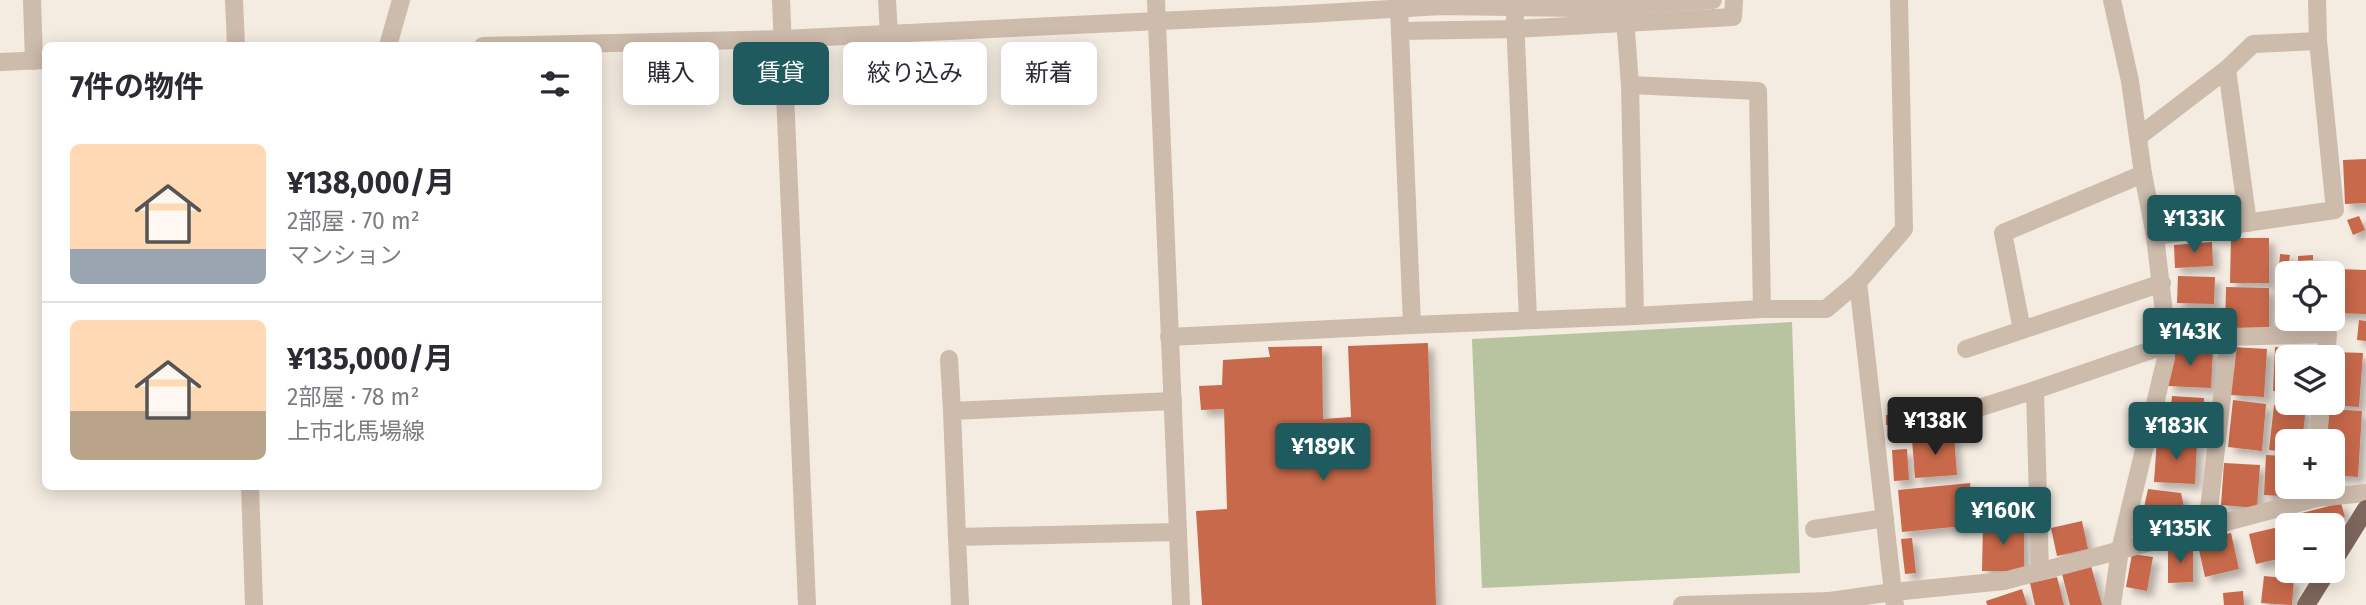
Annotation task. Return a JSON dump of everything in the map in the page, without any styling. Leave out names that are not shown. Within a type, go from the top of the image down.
[{"type":"main road","points":[[2345,543],[2366,509]]},
{"type":"main road","points":[[2306,605],[2320,583]]},
{"type":"street","points":[[0,62],[40,60],[32,0]]},
{"type":"street","points":[[234,0],[236,42]]},
{"type":"street","points":[[389,42],[401,0]]},
{"type":"street","points":[[781,0],[807,605]]},
{"type":"street","points":[[887,0],[889,34]]},
{"type":"street","points":[[1156,0],[1181,605]]},
{"type":"street","points":[[602,43],[889,34],[1157,20],[1306,7],[1399,8],[1441,3],[1515,6],[1624,5],[1713,0]]},
{"type":"street","points":[[1400,31],[1516,29],[1733,17],[1734,0]]},
{"type":"street","points":[[1169,337],[1762,309],[1826,309],[1858,282],[1904,229],[1899,0]]},
{"type":"street","points":[[2112,0],[2130,81],[2155,236],[2162,283],[2166,345],[2166,358],[2120,550],[2112,605]]},
{"type":"street","points":[[2155,236],[2335,211],[2318,41],[2317,0]]},
{"type":"street","points":[[1624,5],[1630,85],[1635,316]]},
{"type":"street","points":[[1515,6],[1528,319]]},
{"type":"street","points":[[1399,8],[1412,325]]},
{"type":"street","points":[[2138,137],[2227,69],[2253,44],[2318,41]]},
{"type":"street","points":[[2227,69],[2248,223]]},
{"type":"street","points":[[1630,85],[1758,91],[1762,309]]},
{"type":"street","points":[[2022,330],[2003,233],[2143,174]]},
{"type":"street","points":[[1858,282],[1894,598]]},
{"type":"street","points":[[1966,349],[2162,283]]},
{"type":"street","points":[[2207,526],[2229,337],[2329,334],[2328,345]]},
{"type":"street","points":[[1969,411],[2166,345]]},
{"type":"street","points":[[949,359],[960,605]]},
{"type":"street","points":[[2035,390],[2040,572]]},
{"type":"street","points":[[952,411],[1173,401]]},
{"type":"street","points":[[250,490],[254,605]]},
{"type":"street","points":[[2345,493],[2366,493]]},
{"type":"street","points":[[1682,605],[1830,603],[1894,598],[2004,581],[2207,526],[2294,499]]},
{"type":"street","points":[[1814,529],[1885,518]]},
{"type":"street","points":[[957,537],[1177,532]]},
{"type":"green space","points":[[1792,322],[1800,573],[1482,588],[1472,339]]},
{"type":"building","points":[[2366,159],[2366,203],[2345,204],[2343,160]]},
{"type":"building","points":[[2359,216],[2365,230],[2353,235],[2347,220]]},
{"type":"building","points":[[2231,238],[2269,238],[2269,283],[2230,283]]},
{"type":"building","points":[[2212,242],[2213,266],[2175,268],[2174,245]]},
{"type":"building","points":[[2280,254],[2290,255],[2289,261],[2279,261]]},
{"type":"building","points":[[2313,255],[2313,260],[2298,261],[2298,256]]},
{"type":"building","points":[[2345,269],[2366,270],[2366,314],[2345,313]]},
{"type":"building","points":[[2178,276],[2215,277],[2214,304],[2177,303]]},
{"type":"building","points":[[2226,287],[2269,288],[2269,328],[2225,328]]},
{"type":"building","points":[[2175,310],[2202,311],[2201,343],[2173,342]]},
{"type":"building","points":[[2359,320],[2366,321],[2366,341],[2357,340]]},
{"type":"building","points":[[1428,343],[1436,605],[1202,605],[1196,511],[1227,509],[1224,409],[1201,410],[1199,386],[1222,385],[1223,360],[1270,357],[1268,347],[1322,346],[1323,419],[1351,417],[1348,346]]},
{"type":"building","points":[[2233,347],[2267,349],[2264,397],[2230,395]]},
{"type":"building","points":[[2275,347],[2275,391],[2273,391]]},
{"type":"building","points":[[2170,348],[2213,350],[2211,388],[2168,386]]},
{"type":"building","points":[[2345,352],[2363,353],[2359,407],[2345,406]]},
{"type":"building","points":[[2172,396],[2204,398],[2202,435],[2169,433]]},
{"type":"building","points":[[2233,400],[2266,404],[2262,451],[2228,447]]},
{"type":"building","points":[[2274,405],[2275,415],[2305,415],[2303,429],[2275,429],[2275,451],[2269,450]]},
{"type":"building","points":[[2345,410],[2362,411],[2358,477],[2345,476],[2345,429],[2328,429],[2329,415],[2345,415]]},
{"type":"building","points":[[1886,415],[1901,415],[1901,425],[1886,425]]},
{"type":"building","points":[[1954,435],[1957,475],[1915,478],[1912,439]]},
{"type":"building","points":[[2157,440],[2197,442],[2195,484],[2154,482]]},
{"type":"building","points":[[1907,449],[1909,480],[1894,481],[1892,450]]},
{"type":"building","points":[[2266,455],[2275,455],[2275,496],[2264,495]]},
{"type":"building","points":[[2224,463],[2260,465],[2257,508],[2221,505]]},
{"type":"building","points":[[1970,483],[1974,525],[1902,532],[1898,490]]},
{"type":"building","points":[[2148,489],[2181,493],[2188,525],[2138,536]]},
{"type":"building","points":[[2341,503],[2344,513],[2302,513]]},
{"type":"building","points":[[2082,521],[2088,549],[2057,556],[2051,528]]},
{"type":"building","points":[[1983,523],[2024,524],[2024,571],[1982,571]]},
{"type":"building","points":[[2275,528],[2275,560],[2256,564],[2249,534]]},
{"type":"building","points":[[2231,533],[2239,569],[2205,577],[2197,541]]},
{"type":"building","points":[[1912,538],[1916,573],[1905,574],[1901,539]]},
{"type":"building","points":[[2168,548],[2193,548],[2193,582],[2168,583]]},
{"type":"building","points":[[2132,554],[2153,557],[2147,591],[2126,587]]},
{"type":"building","points":[[2091,566],[2102,605],[2070,605],[2062,574]]},
{"type":"building","points":[[2264,576],[2275,577],[2275,583],[2294,583],[2292,605],[2261,603]]},
{"type":"building","points":[[2057,577],[2064,605],[2035,605],[2030,583]]},
{"type":"building","points":[[2022,589],[2027,605],[1987,605],[1986,601]]},
{"type":"building","points":[[2243,591],[2244,605],[2224,605],[2223,593]]}]
